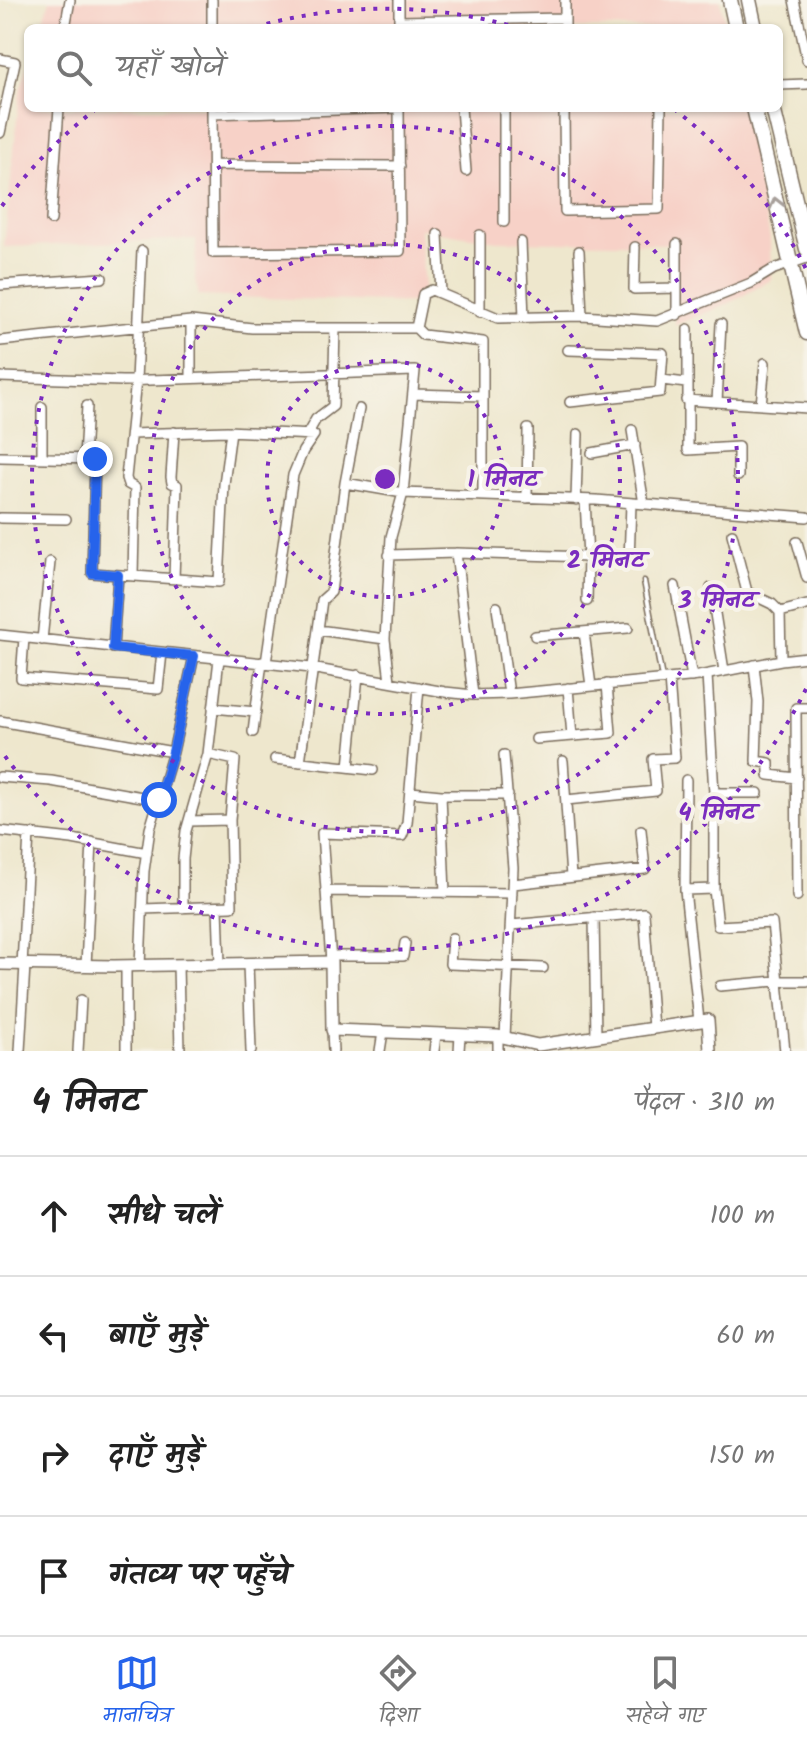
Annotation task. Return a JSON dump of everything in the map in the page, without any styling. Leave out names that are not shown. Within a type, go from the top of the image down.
[{"type":"main road","points":[[730,0],[735,24]]},
{"type":"main road","points":[[749,0],[754,24]]},
{"type":"main road","points":[[755,112],[807,333]]},
{"type":"main road","points":[[774,112],[803,218],[807,249]]},
{"type":"street","points":[[66,24],[70,0]]},
{"type":"street","points":[[212,0],[212,24]]},
{"type":"street","points":[[399,0],[399,24]]},
{"type":"street","points":[[482,24],[565,23],[565,0]]},
{"type":"street","points":[[794,0],[807,60]]},
{"type":"street","points":[[0,59],[15,62],[0,133]]},
{"type":"street","points":[[783,85],[807,84]]},
{"type":"street","points":[[51,220],[59,112]]},
{"type":"street","points":[[212,112],[213,253],[400,251],[399,112]]},
{"type":"street","points":[[461,112],[466,171]]},
{"type":"street","points":[[504,112],[504,222]]},
{"type":"street","points":[[564,112],[565,211],[659,209],[661,112]]},
{"type":"street","points":[[213,165],[400,166]]},
{"type":"street","points":[[438,234],[441,293]]},
{"type":"street","points":[[480,235],[480,312]]},
{"type":"street","points":[[521,242],[524,318]]},
{"type":"street","points":[[677,244],[677,315]]},
{"type":"street","points":[[635,247],[634,289],[677,288]]},
{"type":"street","points":[[133,575],[135,488],[128,484],[126,478],[136,380],[142,251]]},
{"type":"street","points":[[579,251],[582,316]]},
{"type":"street","points":[[416,328],[423,294],[432,290],[498,318],[582,316],[657,321],[807,258]]},
{"type":"street","points":[[0,285],[102,278]]},
{"type":"street","points":[[191,321],[191,378]]},
{"type":"street","points":[[0,341],[191,321],[252,328],[416,328],[423,335],[483,342],[483,496]]},
{"type":"street","points":[[717,402],[721,324]]},
{"type":"street","points":[[308,433],[316,419],[333,406],[335,329]]},
{"type":"street","points":[[688,329],[688,450],[738,447],[738,476]]},
{"type":"street","points":[[568,350],[663,353],[660,392],[570,402]]},
{"type":"street","points":[[761,405],[765,363]]},
{"type":"street","points":[[0,377],[136,380],[415,371],[403,493],[389,555],[385,639],[390,681]]},
{"type":"street","points":[[662,380],[686,383]]},
{"type":"street","points":[[413,394],[483,396]]},
{"type":"street","points":[[686,400],[807,408]]},
{"type":"street","points":[[84,458],[87,406]]},
{"type":"street","points":[[42,407],[42,458]]},
{"type":"street","points":[[300,762],[322,600],[331,592],[345,483],[359,409]]},
{"type":"street","points":[[527,498],[528,429]]},
{"type":"street","points":[[632,430],[644,504]]},
{"type":"street","points":[[131,434],[231,431],[314,435],[293,475],[253,732]]},
{"type":"street","points":[[0,457],[95,459],[92,573],[219,582],[224,484],[231,431]]},
{"type":"street","points":[[174,432],[171,477],[172,483],[177,485],[174,579]]},
{"type":"street","points":[[578,434],[580,500],[588,557],[587,601]]},
{"type":"street","points":[[592,453],[635,445]]},
{"type":"street","points":[[345,483],[403,493],[631,503],[807,517]]},
{"type":"street","points":[[629,562],[631,503]]},
{"type":"street","points":[[0,518],[66,519]]},
{"type":"street","points":[[732,534],[747,592],[772,604],[780,612],[781,660]]},
{"type":"street","points":[[797,542],[807,578]]},
{"type":"street","points":[[389,555],[456,553],[588,557]]},
{"type":"street","points":[[456,553],[473,695]]},
{"type":"street","points":[[42,640],[50,562]]},
{"type":"street","points":[[113,648],[118,575]]},
{"type":"street","points":[[675,586],[692,677]]},
{"type":"street","points":[[711,588],[724,671]]},
{"type":"street","points":[[780,612],[807,605]]},
{"type":"street","points":[[497,607],[509,694]]},
{"type":"street","points":[[535,636],[628,628]]},
{"type":"street","points":[[318,630],[385,639]]},
{"type":"street","points":[[584,632],[591,686]]},
{"type":"street","points":[[0,635],[311,668],[473,695],[692,677],[807,657]]},
{"type":"street","points":[[24,638],[21,678],[158,689],[162,653]]},
{"type":"street","points":[[140,966],[147,853],[194,656]]},
{"type":"street","points":[[183,908],[183,859],[189,821],[208,754],[219,659]]},
{"type":"street","points":[[754,665],[758,702],[756,761],[769,763],[769,775],[797,778]]},
{"type":"street","points":[[349,767],[358,675]]},
{"type":"street","points":[[707,675],[718,926],[772,923],[785,1051]]},
{"type":"street","points":[[566,800],[656,791],[653,759],[675,758],[666,679]]},
{"type":"street","points":[[536,739],[611,733],[607,684]]},
{"type":"street","points":[[333,1051],[331,959],[322,833],[402,836],[411,792],[419,687]]},
{"type":"street","points":[[568,688],[572,736]]},
{"type":"street","points":[[213,708],[256,712]]},
{"type":"street","points":[[797,896],[796,708],[807,708]]},
{"type":"street","points":[[0,721],[173,752]]},
{"type":"street","points":[[142,909],[232,906],[230,820],[235,760],[208,754]]},
{"type":"street","points":[[498,1051],[509,968],[512,889],[504,755]]},
{"type":"street","points":[[275,759],[373,770]]},
{"type":"street","points":[[563,761],[571,877]]},
{"type":"street","points":[[0,777],[51,781],[159,800]]},
{"type":"street","points":[[686,780],[685,890],[699,1021]]},
{"type":"street","points":[[411,792],[508,795]]},
{"type":"street","points":[[714,793],[758,793]]},
{"type":"street","points":[[441,795],[445,893]]},
{"type":"street","points":[[189,821],[230,820]]},
{"type":"street","points":[[326,891],[445,893],[512,889],[571,877],[645,869],[641,830]]},
{"type":"street","points":[[0,831],[92,842],[147,853]]},
{"type":"street","points":[[20,1051],[29,834]]},
{"type":"street","points":[[86,966],[92,842]]},
{"type":"street","points":[[685,890],[714,889]]},
{"type":"street","points":[[218,908],[220,964]]},
{"type":"street","points":[[511,925],[644,913],[653,1028]]},
{"type":"street","points":[[594,917],[596,1037]]},
{"type":"street","points":[[452,938],[450,964],[543,968]]},
{"type":"street","points":[[0,964],[140,966],[403,956],[405,943]]},
{"type":"street","points":[[248,963],[251,1051]]},
{"type":"street","points":[[178,965],[180,1051]]},
{"type":"street","points":[[126,966],[126,1051]]},
{"type":"street","points":[[720,986],[807,981]]},
{"type":"street","points":[[78,1051],[81,1000]]},
{"type":"street","points":[[332,1030],[501,1037],[545,1048],[708,1020],[710,1051]]},
{"type":"street","points":[[380,1051],[383,1032]]},
{"type":"street","points":[[434,1051],[436,1034]]},
{"type":"street","points":[[459,1051],[460,1035]]},
{"type":"lane","points":[[644,581],[666,679]]},
{"type":"shaded area","points":[[50,0],[720,0],[725,24],[42,24]]},
{"type":"shaded area","points":[[24,78],[24,112],[744,112],[770,238],[771,280],[724,306],[675,325],[674,244],[497,241],[420,229],[424,287],[416,303],[199,296],[195,279],[196,239],[4,247],[20,90]]},
{"type":"route","points":[[95,459],[92,573],[118,575],[113,648],[194,656],[159,800]]}]
